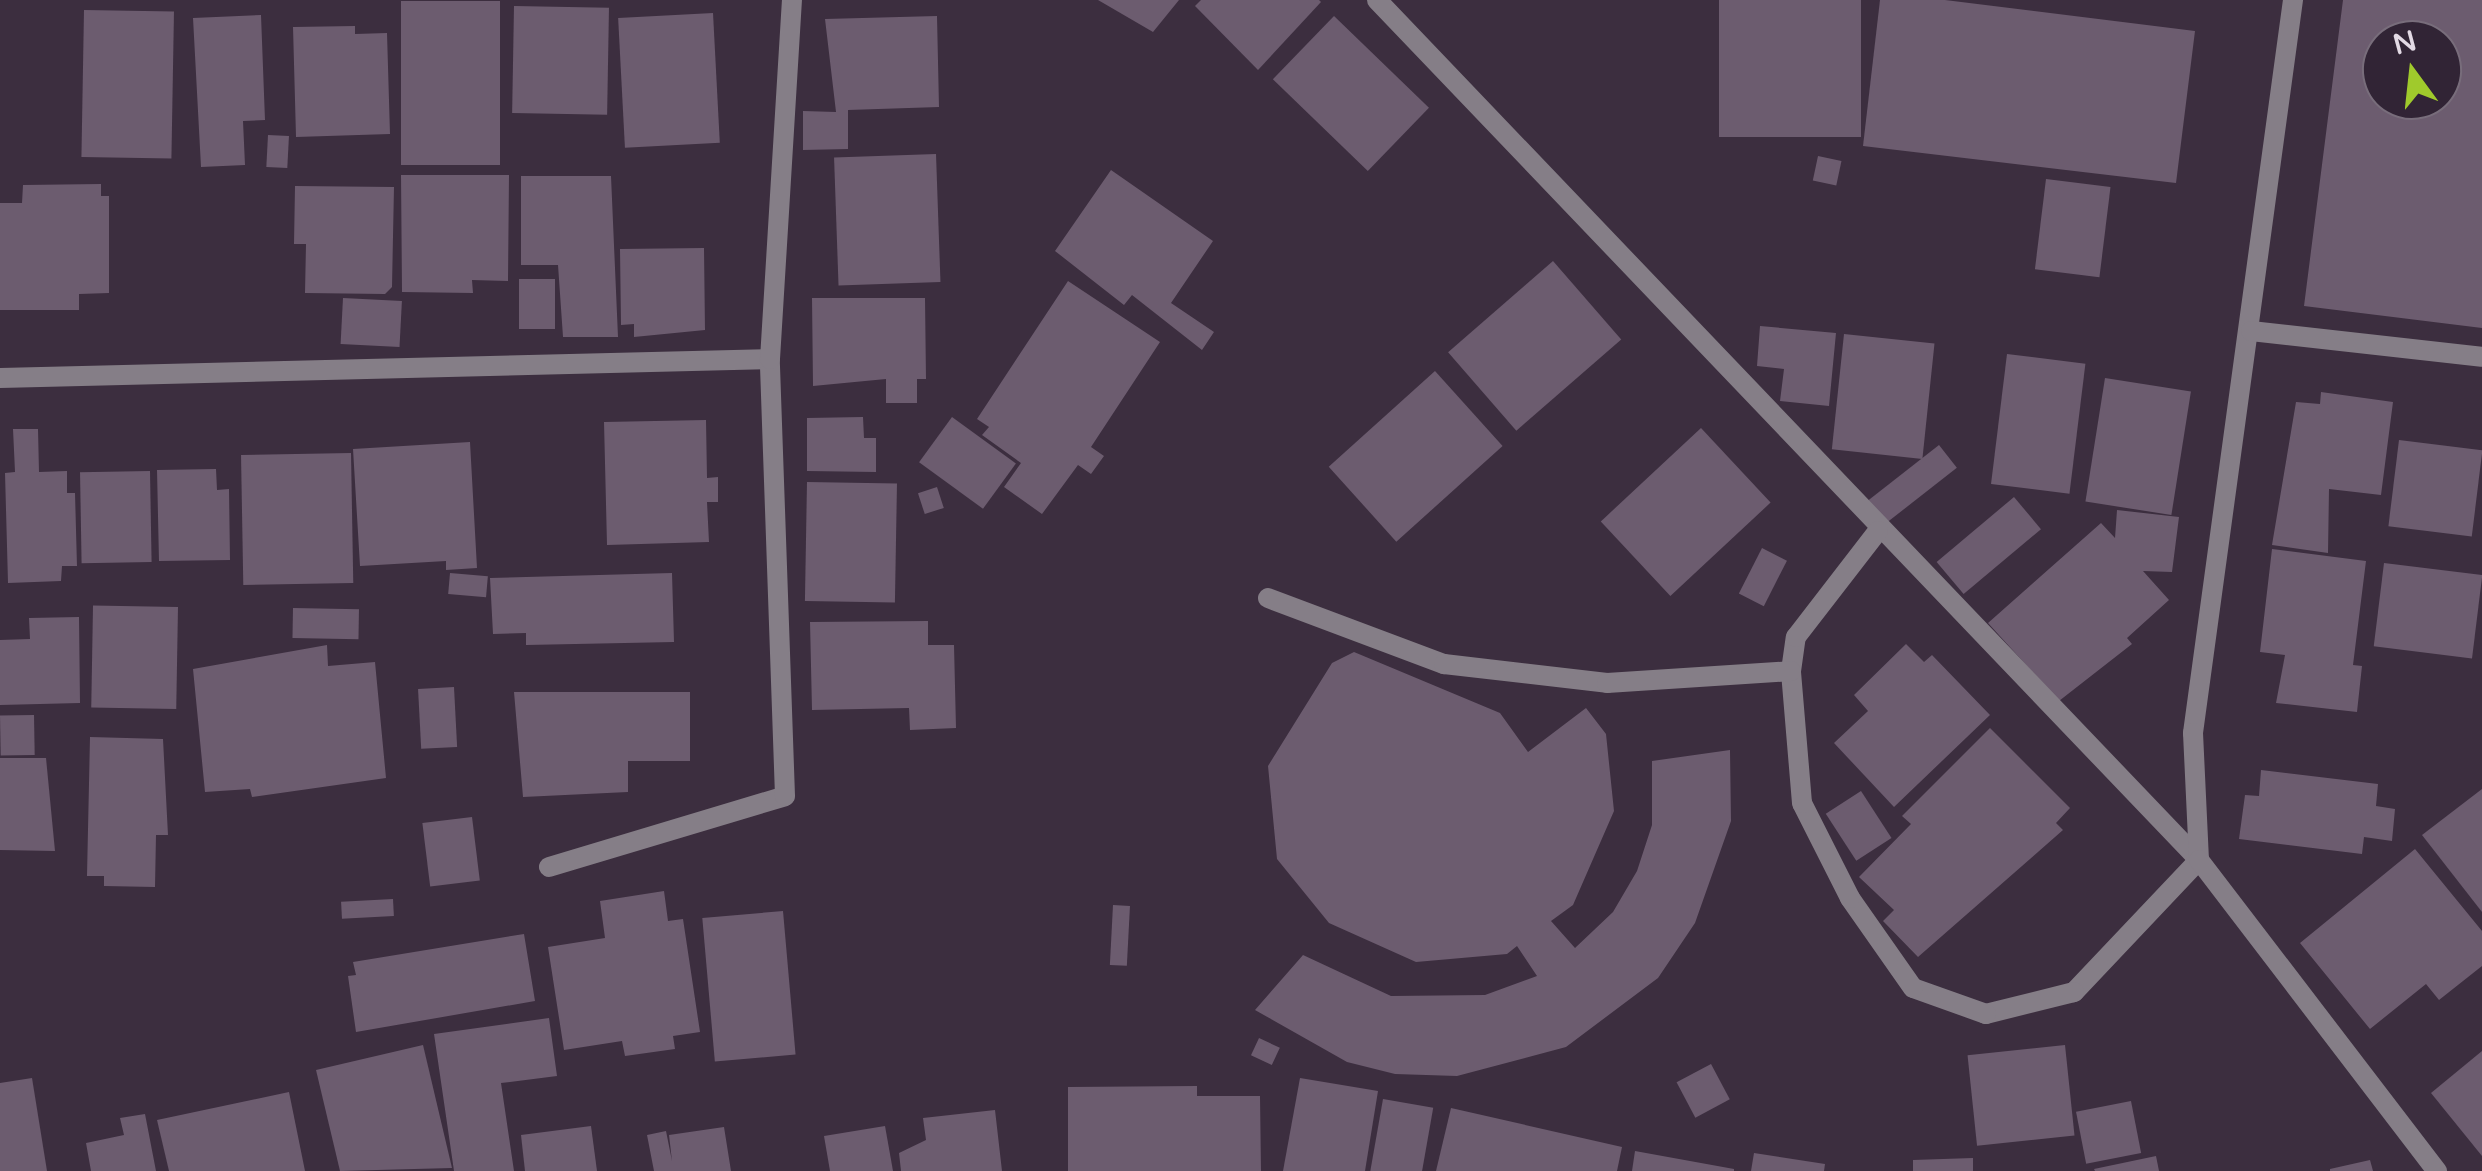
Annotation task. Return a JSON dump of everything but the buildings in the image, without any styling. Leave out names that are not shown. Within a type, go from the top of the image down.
[{"type":"street","points":[[550,867],[785,796],[770,360],[792,0]]},
{"type":"street","points":[[1377,0],[1736,370],[1878,531],[2199,860],[2437,1171]]},
{"type":"street","points":[[1878,531],[1796,637],[1791,671],[1802,803],[1850,898],[1913,988],[1986,1014],[2074,992],[2199,860],[2194,733],[2251,330],[2292,0]]},
{"type":"street","points":[[2251,330],[2482,357]]},
{"type":"street","points":[[0,378],[770,360]]},
{"type":"street","points":[[1268,598],[1444,664],[1607,683],[1791,671]]}]
